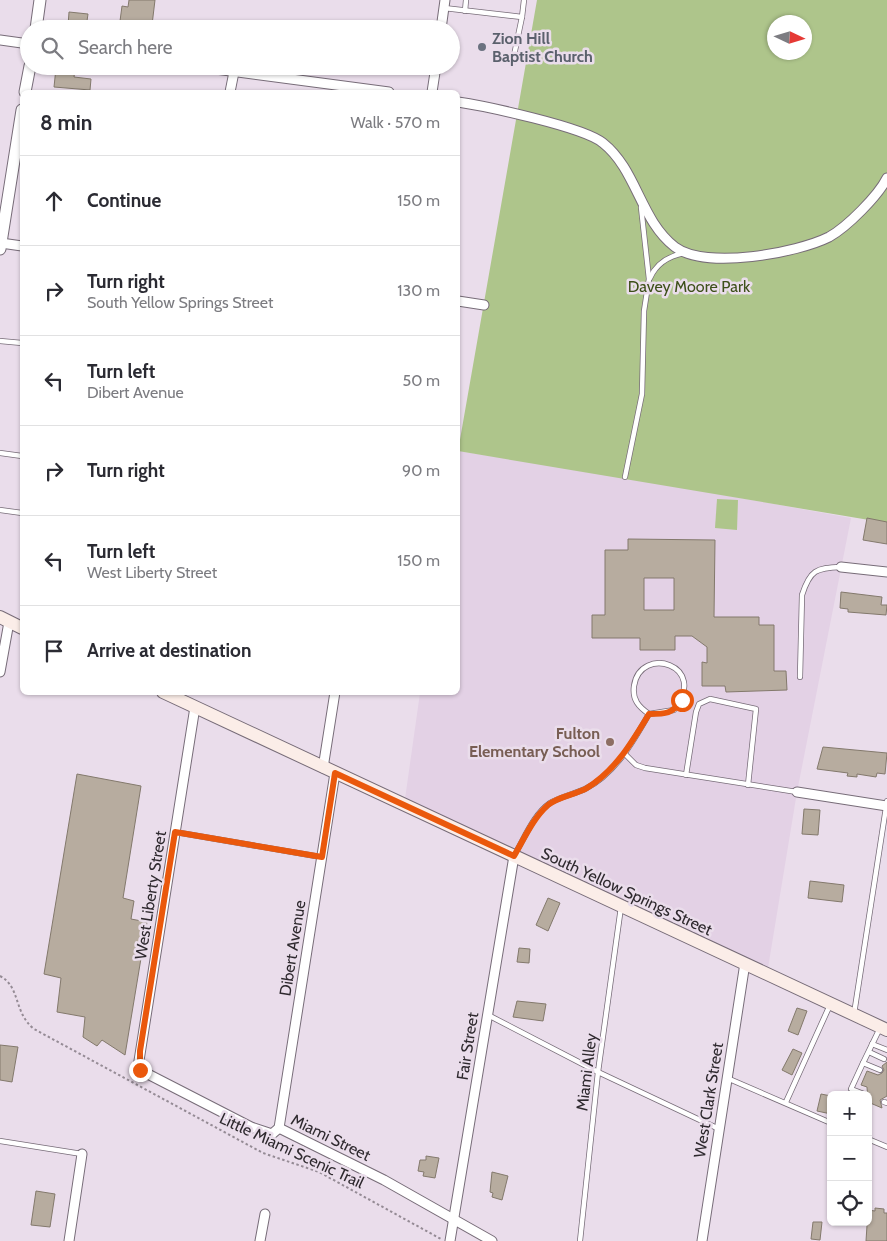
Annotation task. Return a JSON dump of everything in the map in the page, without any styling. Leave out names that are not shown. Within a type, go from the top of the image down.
[{"type":"main road","points":[[5,620],[20,627]]},
{"type":"main road","name":"South Yellow Springs Street","points":[[169,695],[884,1028]]},
{"type":"street","points":[[37,20],[40,0]]},
{"type":"street","points":[[442,20],[444,4]]},
{"type":"street","points":[[0,40],[20,43]]},
{"type":"street","points":[[25,90],[28,75]]},
{"type":"street","points":[[230,90],[233,75]]},
{"type":"street","points":[[257,75],[374,90]]},
{"type":"street","points":[[432,90],[435,75]]},
{"type":"street","points":[[460,103],[590,136],[602,142],[613,154],[653,224],[662,235],[685,253],[712,257],[752,257],[815,243],[843,227],[860,212],[887,178]]},
{"type":"street","points":[[20,122],[1,241],[20,246]]},
{"type":"street","points":[[460,301],[484,305]]},
{"type":"street","points":[[841,567],[887,572]]},
{"type":"street","points":[[0,672],[5,620]]},
{"type":"street","name":"Dibert Avenue","points":[[278,1128],[322,857],[336,695]]},
{"type":"street","name":"West Liberty Street","points":[[155,1078],[138,1067],[195,707]]},
{"type":"street","points":[[797,792],[887,804]]},
{"type":"street","name":"Fair Street","points":[[450,1241],[514,856]]},
{"type":"street","name":"West Clark Street","points":[[702,1241],[744,963]]},
{"type":"street","name":"Miami Street","points":[[155,1078],[264,1133],[276,1132],[278,1128],[384,1180],[492,1241]]},
{"type":"street","points":[[69,1241],[82,1154]]},
{"type":"street","points":[[260,1241],[265,1214]]},
{"type":"lane","points":[[465,11],[466,0]]},
{"type":"lane","points":[[512,65],[524,0]]},
{"type":"lane","points":[[444,4],[465,11],[522,18]]},
{"type":"lane","points":[[625,477],[642,394],[644,311],[649,280],[640,199]]},
{"type":"lane","points":[[649,280],[660,264],[675,255],[685,253]]},
{"type":"lane","points":[[0,341],[20,343]]},
{"type":"lane","points":[[0,453],[20,456]]},
{"type":"lane","points":[[0,510],[20,513]]},
{"type":"lane","points":[[800,677],[802,595],[806,583],[812,572],[822,568],[841,567]]},
{"type":"lane","points":[[662,662],[673,666],[682,675],[685,686],[682,700],[674,710],[663,714],[649,714],[638,706],[633,694],[634,684],[640,672],[650,664],[662,662]]},
{"type":"lane","points":[[686,775],[696,712],[699,704],[710,700],[756,709],[748,785]]},
{"type":"lane","points":[[514,856],[539,814],[550,803],[586,788],[625,754],[649,714]]},
{"type":"lane","points":[[625,754],[636,765],[645,768],[797,792]]},
{"type":"lane","points":[[854,1015],[887,804]]},
{"type":"lane","points":[[175,832],[322,857]]},
{"type":"lane","name":"Miami Alley","points":[[580,1241],[598,1072],[622,906]]},
{"type":"lane","points":[[786,1102],[831,1004]]},
{"type":"lane","points":[[488,1015],[598,1072],[719,1129]]},
{"type":"lane","points":[[856,1091],[851,1089],[872,1044],[884,1028]]},
{"type":"lane","points":[[872,1044],[887,1050]]},
{"type":"lane","points":[[869,1052],[884,1059]]},
{"type":"lane","points":[[863,1063],[880,1070]]},
{"type":"lane","points":[[727,1078],[827,1121]]},
{"type":"lane","points":[[0,1141],[82,1154]]},
{"type":"lane","points":[[872,1141],[887,1147]]},
{"type":"path","name":"Little Miami Scenic Trail","points":[[0,976],[9,982],[24,1022],[34,1029],[263,1152],[319,1172],[440,1238]]},
{"type":"shaded area","name":"Fulton Elementary School","points":[[460,451],[625,477],[851,518],[797,792],[767,974],[404,806],[420,695],[460,695]]},
{"type":"green space","name":"Davey Moore Park","points":[[537,0],[887,0],[887,523],[460,451],[460,440]]},
{"type":"green space","points":[[717,499],[738,500],[737,530],[715,528]]},
{"type":"building","points":[[129,0],[155,0],[153,20],[120,20],[122,6],[128,7]]},
{"type":"building","points":[[69,12],[88,14],[87,20],[68,20]]},
{"type":"building","points":[[55,75],[74,75],[74,77],[91,79],[90,90],[54,87]]},
{"type":"building","points":[[867,518],[887,522],[887,544],[863,540]]},
{"type":"building","points":[[628,539],[715,540],[714,617],[759,617],[759,625],[774,625],[774,671],[786,671],[787,690],[726,692],[725,686],[702,686],[702,662],[707,663],[707,647],[692,636],[675,636],[675,650],[640,650],[640,638],[592,638],[592,615],[605,615],[605,550],[628,550]],"holes":[[[644,578],[674,578],[674,610],[644,610]]]},
{"type":"building","points":[[841,592],[882,597],[881,605],[887,605],[886,615],[848,612],[848,609],[840,608]]},
{"type":"building","points":[[823,747],[887,753],[885,774],[877,773],[876,777],[857,774],[857,777],[847,776],[848,773],[817,769]]},
{"type":"building","points":[[77,774],[141,786],[123,898],[134,901],[131,919],[147,922],[125,1055],[102,1040],[97,1046],[83,1037],[85,1017],[57,1012],[61,978],[44,974]]},
{"type":"building","points":[[804,809],[820,810],[818,835],[802,834]]},
{"type":"building","points":[[810,881],[844,885],[842,902],[808,898]]},
{"type":"building","points":[[548,898],[560,903],[548,931],[536,925]]},
{"type":"building","points":[[519,948],[530,949],[529,963],[517,962]]},
{"type":"building","points":[[517,1001],[546,1004],[543,1021],[513,1017]]},
{"type":"building","points":[[797,1008],[807,1011],[798,1035],[788,1031]]},
{"type":"building","points":[[0,1045],[18,1047],[12,1082],[0,1080]]},
{"type":"building","points":[[793,1049],[802,1053],[792,1075],[782,1070]]},
{"type":"building","points":[[887,1062],[887,1096],[880,1100],[882,1108],[872,1104],[872,1091],[867,1091],[867,1087],[861,1085],[867,1071],[878,1075],[884,1070],[882,1066]]},
{"type":"building","points":[[821,1094],[827,1095],[827,1113],[817,1111]]},
{"type":"building","points":[[426,1156],[439,1158],[435,1178],[423,1176],[424,1172],[418,1171],[420,1160],[426,1160]]},
{"type":"building","points":[[492,1172],[508,1176],[502,1200],[492,1197],[493,1193],[490,1192]]},
{"type":"building","points":[[36,1191],[55,1194],[50,1227],[31,1225]]},
{"type":"building","points":[[875,1208],[884,1209],[884,1213],[887,1213],[887,1241],[866,1241],[867,1226],[872,1226],[872,1211],[875,1211]]},
{"type":"building","points":[[813,1222],[822,1222],[820,1240],[811,1239]]},
{"type":"place","name":"Zion Hill Baptist Church","points":[[482,47]]},
{"type":"place","name":"Fulton Elementary School","points":[[610,742]]},
{"type":"route","points":[[140,1070],[138,1067],[140,1051],[175,832],[322,857],[335,773],[514,856],[539,814],[550,803],[586,788],[600,778],[625,754],[649,714],[663,714],[674,710],[682,700]]}]
